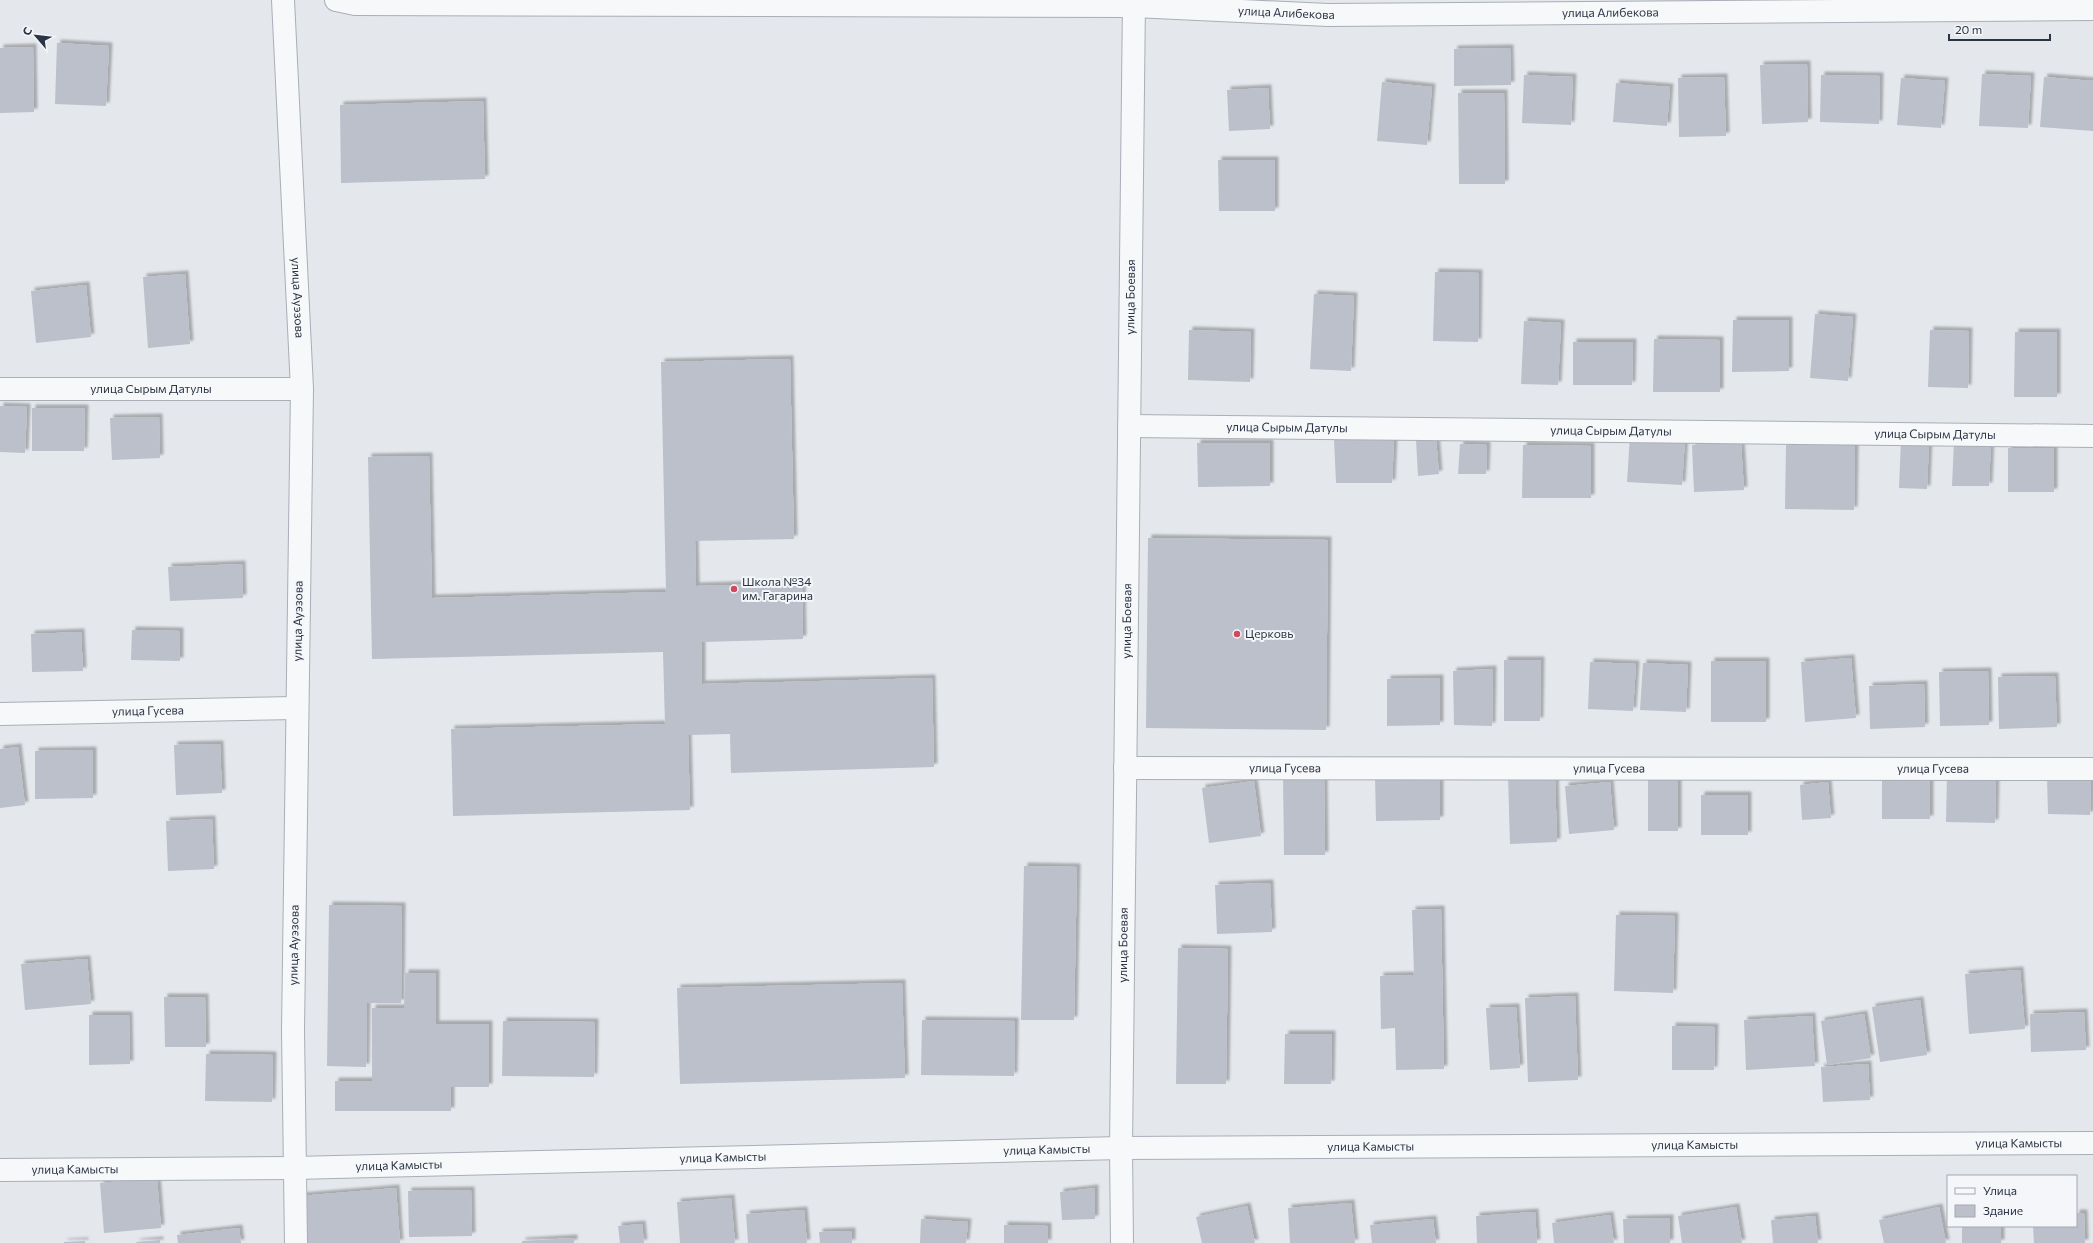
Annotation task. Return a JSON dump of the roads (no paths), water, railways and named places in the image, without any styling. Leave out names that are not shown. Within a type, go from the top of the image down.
[{"type":"street","name":"улица Ауэзова","points":[[283,0],[302,389],[296,708],[293,1030],[296,1243]]},
{"type":"street","name":"улица Алибекова","points":[[336,0],[363,4],[1134,3],[1328,15],[2093,9]]},
{"type":"street","name":"улица Боевая","points":[[1122,1243],[1121,1148],[1134,3]]},
{"type":"street","name":"улица Сырым Датулы","points":[[0,389],[302,389]]},
{"type":"street","name":"улица Сырым Датулы","points":[[1129,426],[2093,436]]},
{"type":"street","name":"улица Гусева","points":[[0,714],[296,708]]},
{"type":"street","name":"улица Гусева","points":[[1125,768],[2093,769]]},
{"type":"street","name":"улица Камысты","points":[[0,1170],[294,1168],[1121,1148],[2093,1143]]},
{"type":"place","name":"Школа №34 им. Гагарина","points":[[734,589]]},
{"type":"place","name":"Церковь","points":[[1237,634]]}]
